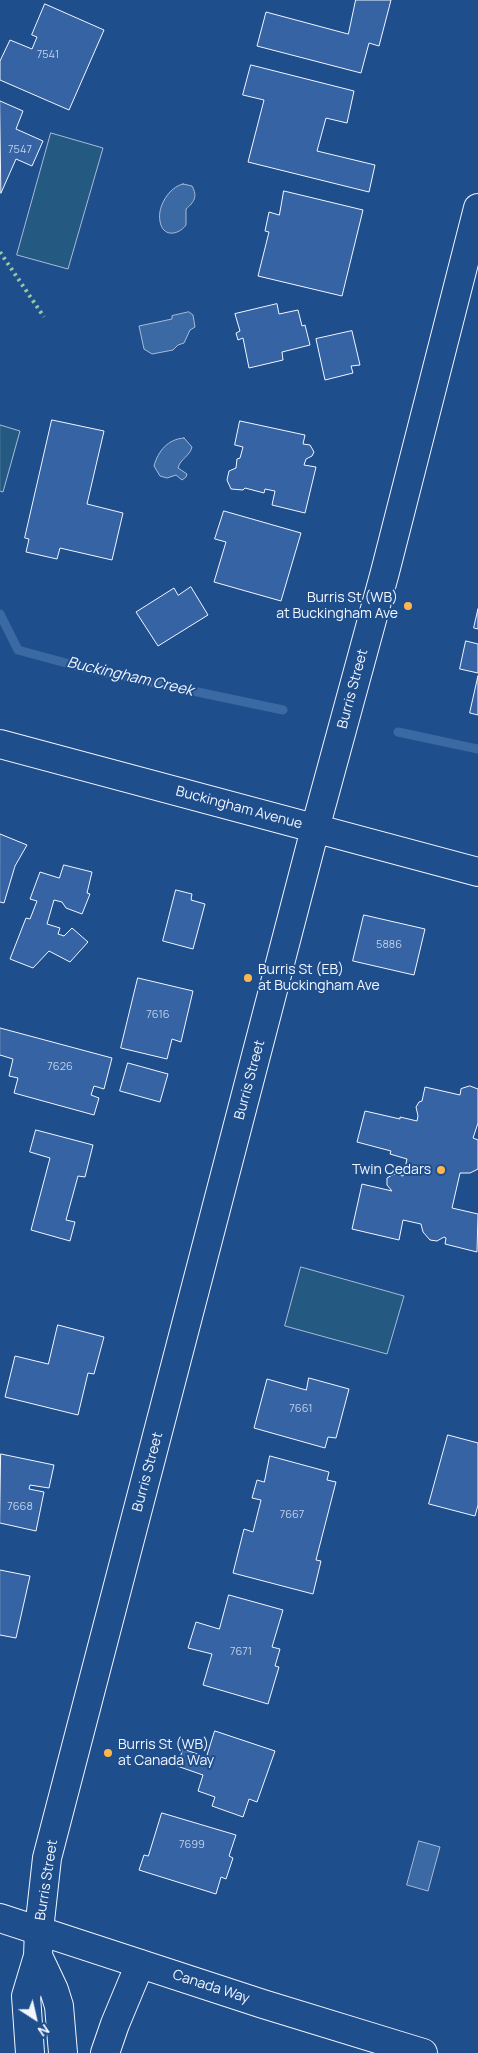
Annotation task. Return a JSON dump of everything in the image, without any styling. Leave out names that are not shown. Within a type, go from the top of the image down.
[{"type":"street","name":"Burris Street","points":[[30,2053],[26,1996],[38,1943],[48,1858],[315,829],[385,572],[478,208]]},
{"type":"street","name":"Buckingham Avenue","points":[[0,744],[478,872]]},
{"type":"street","name":"Canada Way","points":[[0,1918],[38,1943],[140,1964],[423,2053]]},
{"type":"street","points":[[38,1943],[59,2006],[63,2053]]},
{"type":"street","points":[[105,2053],[114,2024],[140,1964]]},
{"type":"shaded area","points":[[51,133],[103,148],[68,269],[17,255]]},
{"type":"shaded area","points":[[183,184],[192,186],[195,193],[193,202],[186,209],[186,225],[175,233],[167,232],[161,226],[160,221],[162,204],[173,189]]},
{"type":"shaded area","points":[[189,312],[193,315],[195,327],[190,330],[184,343],[178,345],[173,350],[152,354],[144,349],[139,326],[172,319],[172,316]]},
{"type":"shaded area","points":[[0,425],[20,431],[3,492],[0,491]]},
{"type":"shaded area","points":[[184,438],[192,447],[178,468],[187,474],[186,477],[182,480],[176,475],[167,478],[160,476],[154,466],[158,455],[169,443]]},
{"type":"shaded area","points":[[301,1267],[404,1296],[387,1354],[285,1326]]},
{"type":"shaded area","points":[[419,1841],[440,1847],[428,1891],[407,1885]]},
{"type":"building","points":[[356,0],[391,0],[379,46],[369,43],[361,73],[257,46],[266,12],[348,34]]},
{"type":"building","points":[[45,4],[104,30],[69,110],[0,80],[0,61],[10,40],[32,49],[37,37],[32,35]]},
{"type":"building","points":[[251,65],[354,91],[347,123],[326,118],[317,151],[375,165],[369,192],[248,162],[264,100],[243,95]]},
{"type":"building","points":[[0,101],[23,111],[16,129],[43,141],[32,166],[16,159],[1,193]]},
{"type":"building","points":[[284,191],[363,210],[342,296],[258,276],[269,232],[265,231],[269,212],[279,215]]},
{"type":"building","points":[[277,304],[279,314],[298,310],[302,326],[305,325],[310,345],[282,352],[283,360],[249,368],[243,338],[238,340],[236,333],[240,331],[235,314]]},
{"type":"building","points":[[352,331],[360,365],[351,366],[353,373],[325,380],[316,339]]},
{"type":"building","points":[[52,420],[104,431],[87,504],[123,513],[112,560],[60,548],[57,559],[26,552],[29,539],[25,538]]},
{"type":"building","points":[[240,421],[305,435],[303,444],[310,445],[314,452],[312,456],[306,459],[304,465],[316,467],[305,513],[272,505],[275,491],[265,489],[264,493],[245,488],[243,490],[231,489],[227,480],[229,471],[236,468],[237,459],[240,458],[243,447],[235,445]]},
{"type":"building","points":[[224,511],[301,533],[281,601],[214,582],[226,542],[215,539]]},
{"type":"building","points":[[191,587],[208,615],[158,646],[136,612],[174,588],[178,595]]},
{"type":"building","points":[[478,609],[478,629],[474,628]]},
{"type":"building","points":[[466,641],[478,644],[478,673],[460,669]]},
{"type":"building","points":[[478,676],[478,715],[470,713]]},
{"type":"building","points":[[0,834],[27,845],[15,866],[4,903],[0,902]]},
{"type":"building","points":[[64,865],[92,872],[87,893],[90,894],[82,914],[66,908],[62,902],[54,900],[47,924],[60,928],[58,934],[64,936],[72,928],[88,942],[70,962],[49,951],[33,968],[10,959],[26,918],[30,919],[37,901],[30,899],[40,872],[59,878]]},
{"type":"building","points":[[176,890],[192,894],[191,900],[205,904],[193,949],[163,941]]},
{"type":"building","points":[[364,915],[425,929],[414,975],[353,961]]},
{"type":"building","points":[[138,978],[193,991],[181,1042],[172,1039],[167,1059],[121,1048]]},
{"type":"building","points":[[0,1028],[112,1058],[104,1089],[94,1086],[91,1095],[99,1098],[94,1115],[14,1093],[18,1078],[9,1076],[13,1059],[0,1055]]},
{"type":"building","points":[[128,1063],[168,1074],[160,1102],[120,1091]]},
{"type":"building","name":"Twin Cedars","points":[[470,1086],[478,1089],[478,1123],[473,1138],[478,1140],[478,1169],[470,1173],[460,1173],[452,1208],[478,1214],[477,1252],[445,1244],[446,1238],[444,1237],[437,1241],[430,1240],[423,1232],[421,1224],[403,1220],[399,1240],[352,1229],[362,1184],[392,1191],[387,1185],[387,1178],[394,1174],[403,1176],[407,1159],[390,1154],[391,1151],[357,1142],[365,1111],[417,1121],[416,1107],[422,1101],[425,1087],[460,1095],[461,1089]]},
{"type":"building","points":[[36,1130],[93,1145],[85,1177],[78,1176],[66,1220],[75,1222],[70,1241],[31,1230],[50,1158],[30,1152]]},
{"type":"building","points":[[58,1325],[104,1337],[94,1374],[88,1373],[78,1415],[5,1397],[15,1356],[48,1364]]},
{"type":"building","points":[[309,1378],[349,1389],[336,1438],[328,1437],[325,1448],[254,1428],[267,1379],[306,1390]]},
{"type":"building","points":[[448,1435],[478,1443],[478,1505],[475,1516],[429,1504]]},
{"type":"building","points":[[1,1454],[54,1465],[49,1488],[30,1485],[29,1489],[44,1492],[36,1531],[0,1523]]},
{"type":"building","points":[[270,1456],[329,1472],[327,1480],[336,1482],[316,1560],[321,1561],[313,1594],[233,1573],[244,1529],[253,1532],[261,1500],[252,1498],[257,1480],[264,1482]]},
{"type":"building","points":[[0,1570],[30,1576],[16,1638],[0,1635]]},
{"type":"building","points":[[229,1595],[283,1610],[272,1647],[280,1649],[275,1666],[279,1667],[268,1704],[203,1685],[212,1654],[188,1648],[196,1622],[219,1629]]},
{"type":"building","points":[[215,1731],[275,1751],[257,1802],[249,1799],[243,1817],[212,1806],[215,1797],[198,1791],[203,1775],[177,1766],[183,1749],[206,1757]]},
{"type":"building","points":[[162,1813],[236,1835],[229,1856],[233,1858],[226,1879],[221,1877],[216,1894],[139,1870],[144,1855],[148,1856]]},
{"type":"waterway","name":"Buckingham Creek","points":[[0,614],[18,650],[88,669],[283,710]]},
{"type":"waterway","name":"Buckingham Creek","points":[[398,732],[478,749]]},
{"type":"hedge","points":[[0,252],[44,317]]},
{"type":"place","name":"Burris St (WB) at Buckingham Ave","points":[[408,606]]},
{"type":"place","name":"Burris St (EB) at Buckingham Ave","points":[[248,978]]},
{"type":"place","name":"Twin Cedars","points":[[441,1170]]},
{"type":"place","name":"Burris St (WB) at Canada Way","points":[[108,1753]]}]
